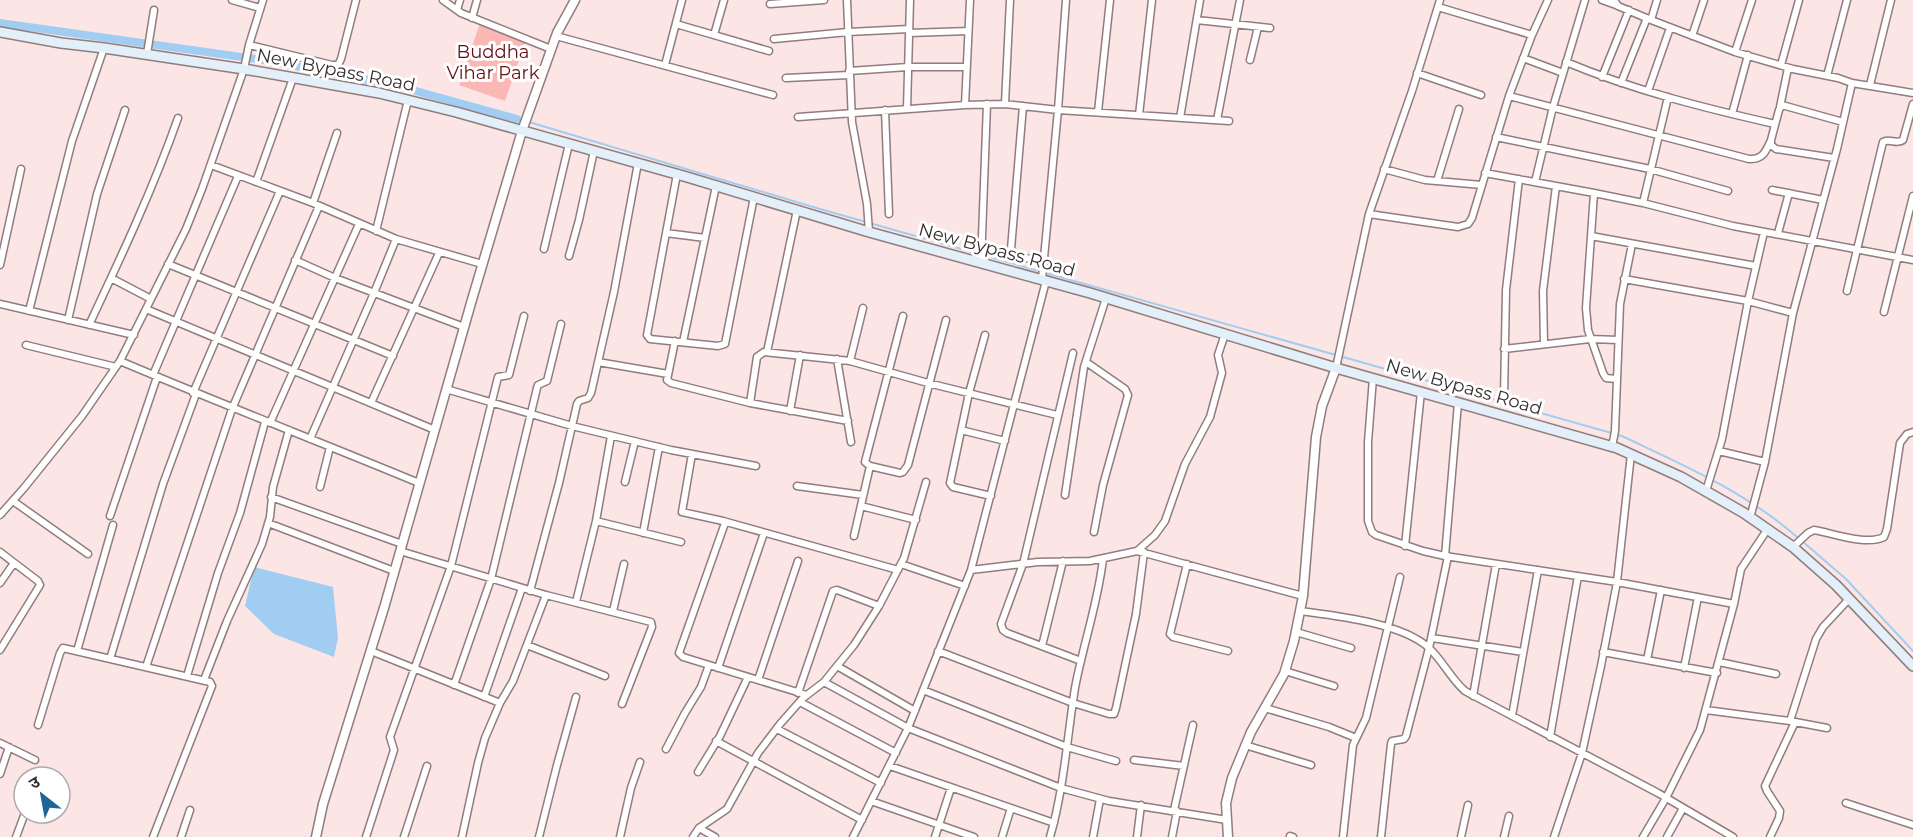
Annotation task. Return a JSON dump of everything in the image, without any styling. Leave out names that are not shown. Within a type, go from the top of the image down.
[{"type":"main road","name":"New Bypass Road","points":[[0,32],[61,43],[245,61],[293,78],[408,100],[677,174],[797,210],[1044,273],[1106,298],[1225,334],[1337,364],[1373,378],[1458,403],[1613,444],[1630,454],[1707,488],[1793,548],[1821,571],[1913,666]]},
{"type":"street","points":[[232,0],[260,8]]},
{"type":"street","points":[[0,515],[89,408],[134,335],[186,229],[211,165],[263,0]]},
{"type":"street","points":[[249,45],[332,65],[338,64],[356,0]]},
{"type":"street","points":[[443,0],[472,18],[551,49]]},
{"type":"street","points":[[456,10],[460,0]]},
{"type":"street","points":[[472,18],[477,0]]},
{"type":"street","points":[[316,837],[323,804],[371,651],[522,131],[556,36],[575,0]]},
{"type":"street","points":[[665,65],[682,0]]},
{"type":"street","points":[[714,35],[723,0]]},
{"type":"street","points":[[770,4],[824,0]]},
{"type":"street","points":[[847,0],[851,112],[868,228]]},
{"type":"street","points":[[907,109],[910,0]]},
{"type":"street","points":[[965,105],[970,0]]},
{"type":"street","points":[[1005,104],[1010,0]]},
{"type":"street","points":[[853,837],[908,728],[972,570],[1015,404],[1044,273],[1066,0]]},
{"type":"street","points":[[1098,112],[1110,0]]},
{"type":"street","points":[[1138,115],[1152,0]]},
{"type":"street","points":[[1180,118],[1200,0]]},
{"type":"street","points":[[1217,120],[1240,0]]},
{"type":"street","points":[[1228,837],[1226,803],[1228,790],[1245,745],[1285,671],[1296,632],[1303,596],[1316,438],[1322,406],[1340,352],[1369,214],[1440,0]]},
{"type":"street","points":[[1369,214],[1458,227],[1468,224],[1472,218],[1509,96],[1548,0]]},
{"type":"street","points":[[1535,182],[1553,107],[1585,0]]},
{"type":"street","points":[[1602,0],[1616,3],[1670,28],[1735,52],[1788,68],[1852,83],[1913,93]]},
{"type":"street","points":[[1621,83],[1658,0]]},
{"type":"street","points":[[1692,36],[1704,0]]},
{"type":"street","points":[[1735,52],[1752,0]]},
{"type":"street","points":[[1780,65],[1799,0]]},
{"type":"street","points":[[1827,76],[1847,0]]},
{"type":"street","points":[[1870,85],[1891,0]]},
{"type":"street","points":[[1438,7],[1532,35]]},
{"type":"street","points":[[147,52],[154,10]]},
{"type":"street","points":[[1602,77],[1629,10]]},
{"type":"street","points":[[1197,21],[1270,28]]},
{"type":"street","points":[[676,24],[769,51]]},
{"type":"street","points":[[1250,60],[1258,27]]},
{"type":"street","points":[[1648,91],[1670,28]]},
{"type":"street","points":[[774,39],[848,32],[968,31]]},
{"type":"street","points":[[556,36],[773,95]]},
{"type":"street","points":[[29,311],[72,141],[104,48]]},
{"type":"street","points":[[1732,114],[1748,56]]},
{"type":"street","points":[[1523,58],[1563,73]]},
{"type":"street","points":[[1566,63],[1602,77],[1668,97],[1775,124]]},
{"type":"street","points":[[786,78],[908,67],[966,67]]},
{"type":"street","points":[[1509,96],[1755,159],[1763,155],[1771,140],[1788,68]]},
{"type":"street","points":[[1417,74],[1481,95]]},
{"type":"street","points":[[256,182],[293,78]]},
{"type":"street","points":[[1750,518],[1765,462],[1793,313],[1844,122],[1852,83]]},
{"type":"street","points":[[1643,203],[1668,97]]},
{"type":"street","points":[[376,231],[408,100]]},
{"type":"street","points":[[982,257],[987,104]]},
{"type":"street","points":[[798,117],[1005,104],[1058,110],[1229,121]]},
{"type":"street","points":[[1847,291],[1884,142],[1887,140],[1901,142],[1912,117],[1913,104]]},
{"type":"street","points":[[1780,107],[1785,105],[1844,122]]},
{"type":"street","points":[[1023,106],[1011,249],[1044,273]]},
{"type":"street","points":[[1437,181],[1459,109]]},
{"type":"street","points":[[68,320],[97,194],[125,110]]},
{"type":"street","points":[[885,110],[889,214]]},
{"type":"street","points":[[89,325],[140,217],[178,118]]},
{"type":"street","points":[[146,667],[232,409],[295,260],[316,204],[337,133]]},
{"type":"street","points":[[1496,137],[1650,169],[1728,191]]},
{"type":"street","points":[[1771,140],[1772,145],[1776,148],[1834,158]]},
{"type":"street","points":[[544,249],[569,144]]},
{"type":"street","points":[[569,256],[594,151]]},
{"type":"street","points":[[531,591],[579,401],[588,398],[591,393],[614,292],[638,163]]},
{"type":"street","points":[[211,165],[316,204],[396,239],[482,264]]},
{"type":"street","points":[[0,265],[21,169]]},
{"type":"street","points":[[1384,169],[1416,178],[1482,185]]},
{"type":"street","points":[[1485,173],[1643,203],[1733,226],[1913,260]]},
{"type":"street","points":[[677,174],[646,335],[650,339],[718,346],[725,344],[754,197]]},
{"type":"street","points":[[110,516],[155,376],[238,176]]},
{"type":"street","points":[[1504,397],[1506,290],[1519,179]]},
{"type":"street","points":[[682,342],[716,186]]},
{"type":"street","points":[[1544,344],[1543,291],[1556,186]]},
{"type":"street","points":[[1772,190],[1823,200]]},
{"type":"street","points":[[110,658],[163,484],[194,394],[280,191]]},
{"type":"street","points":[[1594,193],[1586,322],[1602,373],[1606,378],[1616,379]]},
{"type":"street","points":[[1778,234],[1789,193]]},
{"type":"street","points":[[1884,312],[1913,196]]},
{"type":"street","points":[[767,352],[797,210]]},
{"type":"street","points":[[187,676],[218,573],[238,522],[268,423],[295,371],[359,224]]},
{"type":"street","points":[[1707,488],[1719,451],[1764,232]]},
{"type":"street","points":[[666,233],[705,238]]},
{"type":"street","points":[[1591,236],[1756,266]]},
{"type":"street","points":[[310,439],[396,239]]},
{"type":"street","points":[[1613,444],[1620,304],[1632,244]]},
{"type":"street","points":[[370,403],[439,253]]},
{"type":"street","points":[[295,260],[335,278],[464,327]]},
{"type":"street","points":[[168,264],[393,356]]},
{"type":"street","points":[[111,278],[151,299]]},
{"type":"street","points":[[1624,279],[1748,301],[1793,313]]},
{"type":"street","points":[[1065,495],[1086,362],[1106,298]]},
{"type":"street","points":[[0,304],[134,335]]},
{"type":"street","points":[[850,361],[864,308]]},
{"type":"street","points":[[146,309],[435,430]]},
{"type":"street","points":[[366,837],[394,750],[390,737],[451,566],[498,377],[509,375],[524,316]]},
{"type":"street","points":[[903,316],[866,459],[867,465],[900,473],[906,470],[946,320]]},
{"type":"street","points":[[454,685],[491,579],[538,385],[545,383],[548,378],[561,324]]},
{"type":"street","points":[[938,651],[1073,704],[1109,714],[1115,712],[1136,614],[1141,551],[1165,521],[1185,464],[1210,417],[1222,373],[1218,355],[1225,334]]},
{"type":"street","points":[[985,335],[969,393],[950,483],[954,487],[991,496]]},
{"type":"street","points":[[1504,349],[1590,339],[1618,340]]},
{"type":"street","points":[[675,341],[667,380],[670,383],[750,403],[848,421]]},
{"type":"street","points":[[26,345],[118,364],[155,376],[194,394],[419,483]]},
{"type":"street","points":[[750,403],[757,357],[760,353],[767,352],[850,361],[1057,415]]},
{"type":"street","points":[[1073,353],[1023,564],[1001,628],[1007,633],[1081,661]]},
{"type":"street","points":[[790,411],[800,355]]},
{"type":"street","points":[[837,359],[851,441]]},
{"type":"street","points":[[598,362],[668,374]]},
{"type":"street","points":[[1086,362],[1125,389],[1128,395],[1102,485],[1094,532]]},
{"type":"street","points":[[1373,378],[1368,442],[1368,521],[1372,532],[1376,535],[1405,546],[1447,556],[1617,582],[1734,604]]},
{"type":"street","points":[[446,389],[531,416],[611,436],[756,466]]},
{"type":"street","points":[[1405,546],[1421,392]]},
{"type":"street","points":[[1381,837],[1391,744],[1392,741],[1404,739],[1406,736],[1430,648],[1447,556],[1458,403]]},
{"type":"street","points":[[204,680],[227,621],[255,560],[268,523],[271,497],[289,430]]},
{"type":"street","points":[[961,430],[1005,441]]},
{"type":"street","points":[[1793,548],[1814,530],[1857,538],[1877,540],[1884,537],[1900,443],[1907,434],[1913,432]]},
{"type":"street","points":[[576,602],[596,521],[611,436]]},
{"type":"street","points":[[625,482],[635,441]]},
{"type":"street","points":[[320,487],[330,447]]},
{"type":"street","points":[[643,533],[659,447]]},
{"type":"street","points":[[1719,451],[1765,462]]},
{"type":"street","points":[[692,454],[682,512],[965,586]]},
{"type":"street","points":[[1554,837],[1582,753],[1617,582],[1630,454]]},
{"type":"street","points":[[854,536],[870,466]]},
{"type":"street","points":[[693,837],[699,828],[727,809],[753,762],[777,729],[807,695],[824,682],[854,645],[879,606],[899,567],[916,520],[926,482]]},
{"type":"street","points":[[797,486],[863,495]]},
{"type":"street","points":[[271,497],[451,566],[531,591],[649,621],[652,624],[622,704]]},
{"type":"street","points":[[13,501],[88,554]]},
{"type":"street","points":[[861,506],[916,520]]},
{"type":"street","points":[[596,521],[681,542]]},
{"type":"street","points":[[723,521],[724,525],[679,653],[682,657],[807,695]]},
{"type":"street","points":[[268,523],[394,571]]},
{"type":"street","points":[[77,651],[113,525]]},
{"type":"street","points":[[1643,837],[1696,738],[1719,662],[1741,569],[1767,530]]},
{"type":"street","points":[[718,668],[764,533]]},
{"type":"street","points":[[972,570],[1023,564],[1090,561],[1141,551],[1303,596]]},
{"type":"street","points":[[0,552],[40,585],[0,650]]},
{"type":"street","points":[[1050,837],[1081,661],[1098,594],[1103,559]]},
{"type":"street","points":[[758,680],[798,561]]},
{"type":"street","points":[[1042,646],[1063,561]]},
{"type":"street","points":[[0,583],[14,563]]},
{"type":"street","points":[[613,611],[624,564]]},
{"type":"street","points":[[1187,564],[1170,634],[1173,637],[1228,651]]},
{"type":"street","points":[[1473,696],[1496,564]]},
{"type":"street","points":[[1512,716],[1538,570]]},
{"type":"street","points":[[1550,736],[1578,576]]},
{"type":"street","points":[[1343,837],[1353,746],[1366,718],[1400,577]]},
{"type":"street","points":[[484,697],[522,588]]},
{"type":"street","points":[[798,693],[832,591],[837,590],[879,606]]},
{"type":"street","points":[[1647,660],[1661,590]]},
{"type":"street","points":[[462,837],[477,763],[485,738],[500,703],[513,681],[546,595]]},
{"type":"street","points":[[1684,668],[1698,597]]},
{"type":"street","points":[[1779,837],[1771,835],[1780,811],[1765,786],[1792,722],[1816,639],[1823,627],[1849,599]]},
{"type":"street","points":[[1300,610],[1357,619],[1415,638],[1430,648],[1457,684],[1473,696],[1665,798],[1722,834],[1733,837]]},
{"type":"street","points":[[1296,632],[1351,648]]},
{"type":"street","points":[[1432,638],[1523,652]]},
{"type":"street","points":[[527,645],[605,676]]},
{"type":"street","points":[[38,725],[61,650],[66,648],[210,682],[212,686],[153,837]]},
{"type":"street","points":[[371,651],[500,703]]},
{"type":"street","points":[[1603,652],[1716,673]]},
{"type":"street","points":[[1719,662],[1776,674]]},
{"type":"street","points":[[666,749],[685,712],[698,693],[709,665]]},
{"type":"street","points":[[837,666],[915,711]]},
{"type":"street","points":[[1285,671],[1334,686]]},
{"type":"street","points":[[698,772],[717,741],[748,677]]},
{"type":"street","points":[[824,682],[908,728],[1060,788],[1100,799],[1227,820]]},
{"type":"street","points":[[923,690],[1067,747],[1116,761]]},
{"type":"street","points":[[539,837],[576,697]]},
{"type":"street","points":[[800,702],[896,753]]},
{"type":"street","points":[[1265,708],[1329,727],[1356,738]]},
{"type":"street","points":[[1706,710],[1827,728]]},
{"type":"street","points":[[1172,837],[1175,811],[1193,725]]},
{"type":"street","points":[[777,729],[881,783]]},
{"type":"street","points":[[717,741],[862,820]]},
{"type":"street","points":[[0,743],[35,760]]},
{"type":"street","points":[[1245,745],[1311,765]]},
{"type":"street","points":[[0,774],[9,747]]},
{"type":"street","points":[[1134,760],[1184,766]]},
{"type":"street","points":[[620,837],[631,788],[640,762]]},
{"type":"street","points":[[405,837],[427,766]]},
{"type":"street","points":[[890,766],[1054,823]]},
{"type":"street","points":[[935,837],[951,788]]},
{"type":"street","points":[[1093,837],[1100,799]]},
{"type":"street","points":[[871,801],[974,837]]},
{"type":"street","points":[[1846,803],[1913,825]]},
{"type":"street","points":[[1137,837],[1141,805]]},
{"type":"street","points":[[1461,837],[1468,805]]},
{"type":"street","points":[[1002,837],[1011,808]]},
{"type":"street","points":[[1667,837],[1683,808]]},
{"type":"street","points":[[181,837],[190,810]]},
{"type":"street","points":[[1504,837],[1509,816]]},
{"type":"street","points":[[699,828],[714,837]]},
{"type":"green space","name":"Buddha Vihar Park","points":[[480,23],[526,39],[505,101],[459,85]]},
{"type":"water","points":[[254,567],[333,587],[338,638],[334,657],[274,634],[245,606]]},
{"type":"waterway","points":[[0,23],[270,61],[398,86],[517,119]]},
{"type":"waterway","points":[[529,122],[820,209],[1622,436],[1735,493],[1757,506],[1797,537]]},
{"type":"waterway","points":[[1802,541],[1846,579],[1913,651]]}]
